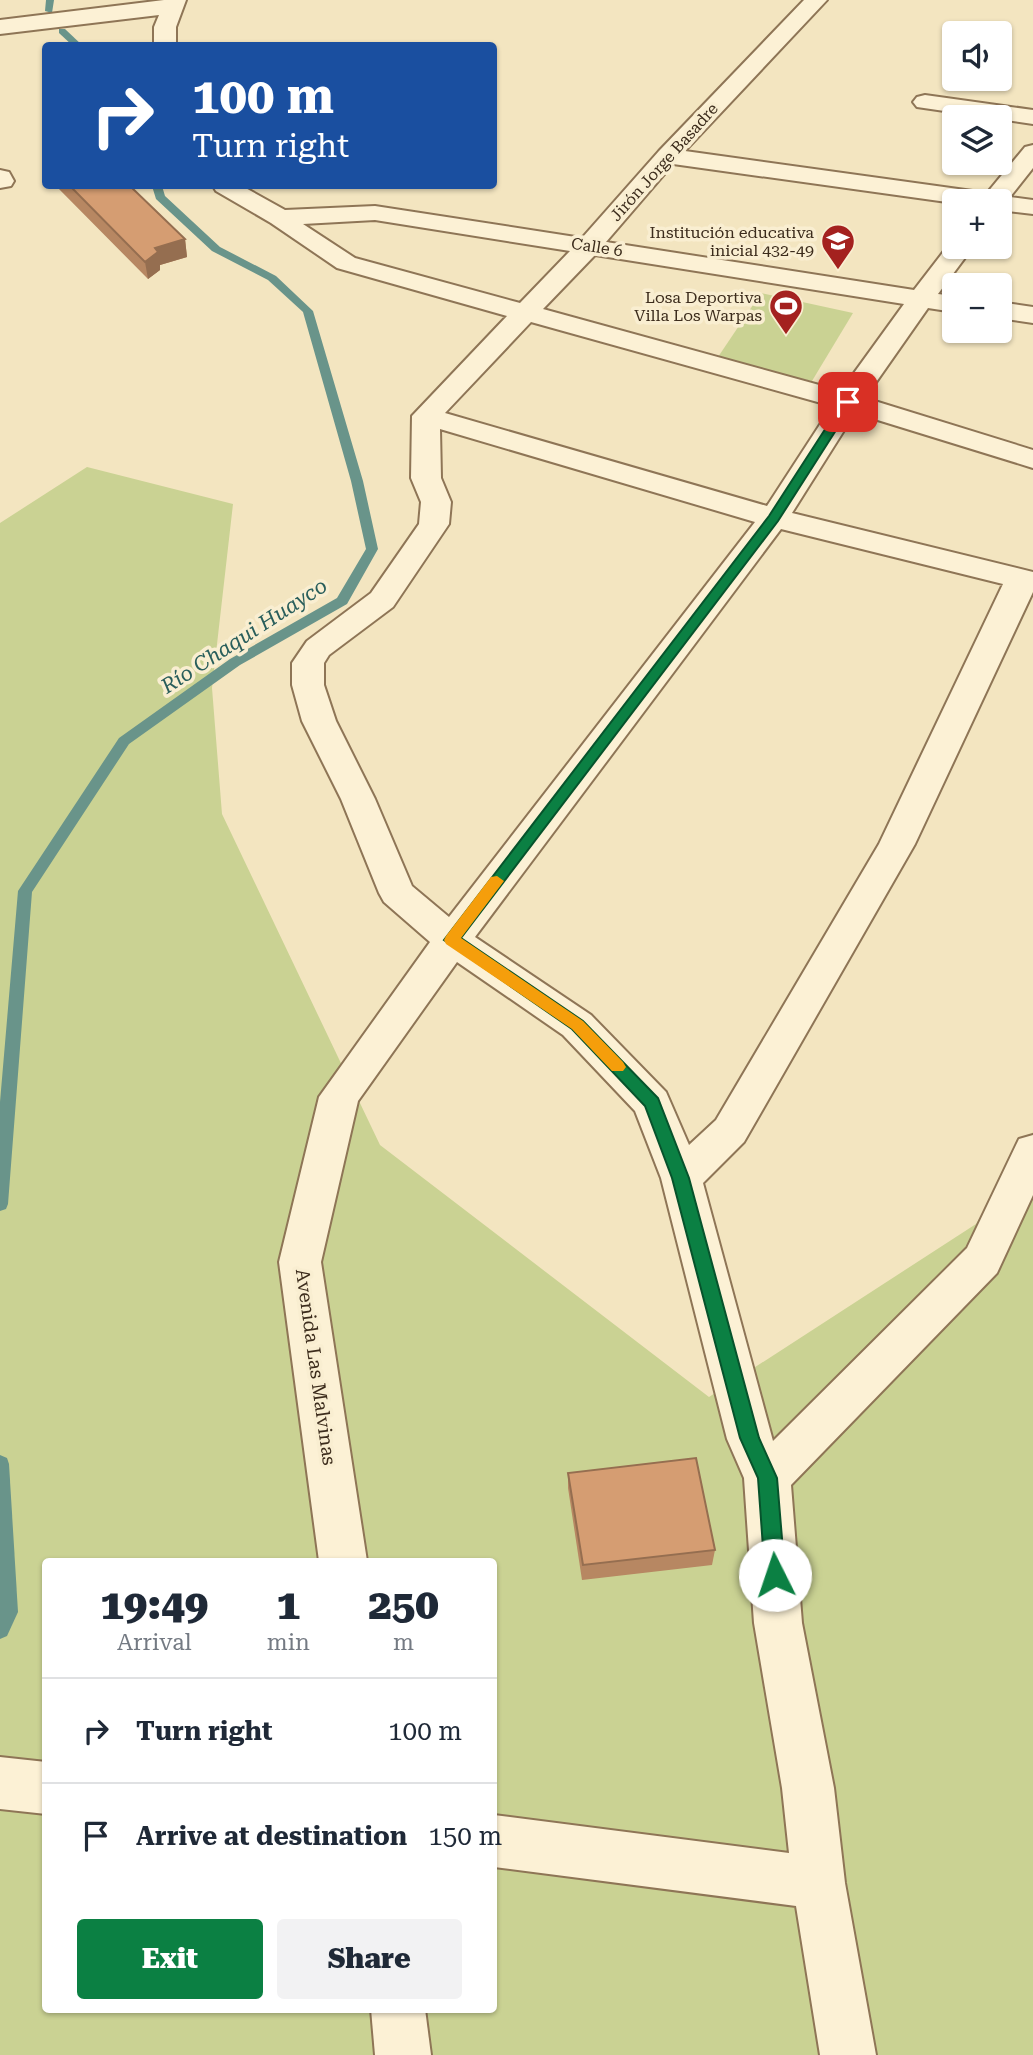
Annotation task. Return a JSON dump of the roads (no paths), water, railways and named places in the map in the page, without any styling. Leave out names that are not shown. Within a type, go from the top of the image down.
[{"type":"street","name":"Jirón Jorge Basadre","points":[[426,416],[590,245],[667,156],[816,0]]},
{"type":"street","points":[[0,27],[80,9],[173,3],[165,27],[165,42]]},
{"type":"street","points":[[925,102],[1033,117]]},
{"type":"street","points":[[1004,189],[1033,152]]},
{"type":"street","points":[[667,156],[942,195]]},
{"type":"street","points":[[230,189],[280,218],[346,263],[848,402],[1033,459]]},
{"type":"street","points":[[1012,204],[1033,207]]},
{"type":"street","name":"Calle 6","points":[[280,218],[376,213],[937,302]]},
{"type":"street","name":"Avenida Las Malvinas","points":[[343,1558],[300,1262],[339,1097],[452,940],[774,518],[876,359],[937,302],[955,259]]},
{"type":"street","points":[[1012,312],[1033,315]]},
{"type":"street","points":[[681,1178],[730,1131],[890,856],[1027,580],[774,518],[426,416],[426,478],[436,502],[434,524],[382,600],[318,648],[308,663],[308,685],[319,721],[358,799],[397,893],[452,940],[577,1025],[652,1103],[681,1178],[750,1438],[767,1478],[778,1623],[808,1788],[819,1883],[848,2055]]},
{"type":"street","points":[[767,1478],[982,1260],[1033,1151]]},
{"type":"street","points":[[0,1783],[42,1788]]},
{"type":"street","points":[[497,1841],[819,1883]]},
{"type":"street","points":[[398,2013],[403,2055]]},
{"type":"waterway","name":"Río Chaqui Huayco","points":[[49,11],[50,0]]},
{"type":"waterway","name":"Río Chaqui Huayco","points":[[62,31],[74,42]]},
{"type":"waterway","name":"Río Chaqui Huayco","points":[[0,1204],[25,891],[124,741],[235,662],[342,601],[372,549],[357,481],[308,311],[272,278],[216,249],[160,197],[158,189]]},
{"type":"waterway","name":"Río Chaqui Huayco","points":[[0,1464],[8,1612],[0,1629]]},
{"type":"place","name":"Institución educativa inicial 432-49","points":[[838,271]]},
{"type":"place","name":"Losa Deportiva Villa Los Warpas","points":[[786,336]]}]
